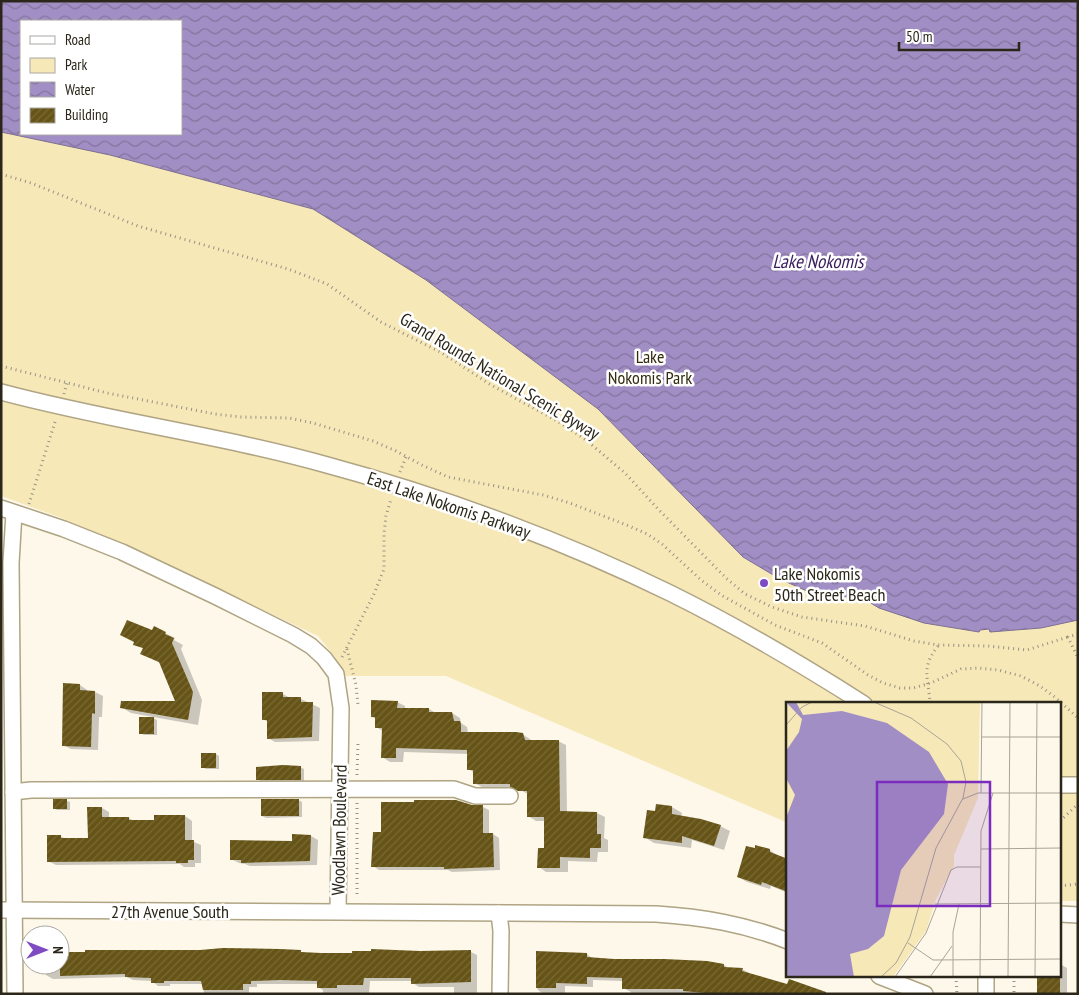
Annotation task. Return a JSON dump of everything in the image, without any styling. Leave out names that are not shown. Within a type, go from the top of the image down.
[{"type":"street","name":"East Lake Nokomis Parkway","points":[[1,392],[60,407],[263,448],[328,465],[395,485],[544,538],[647,582],[764,643],[861,702]]},
{"type":"street","points":[[14,509],[7,613],[6,717],[13,792],[7,808],[8,910],[15,994]]},
{"type":"street","name":"Woodlawn Boulevard","points":[[14,509],[122,552],[293,635],[319,653],[334,670],[340,693],[342,720],[338,911],[623,913],[687,916],[725,921],[786,940]]},
{"type":"street","points":[[13,792],[40,790],[454,788],[475,796],[510,796]]},
{"type":"street","name":"27th Avenue South","points":[[8,910],[338,911]]},
{"type":"street","points":[[499,913],[501,931],[500,994]]},
{"type":"street","points":[[1062,914],[1078,915]]},
{"type":"street","points":[[884,978],[924,994]]},
{"type":"street","points":[[986,978],[986,994]]},
{"type":"path","name":"Grand Rounds National Scenic Byway","points":[[1,174],[31,183],[138,226],[273,264],[317,279],[381,322],[442,353],[491,385],[558,421],[586,440],[625,473],[726,578],[754,599],[772,607],[802,617],[865,626],[914,641],[938,646],[988,646],[1027,650],[1078,634]]},
{"type":"path","points":[[14,509],[60,407]]},
{"type":"path","points":[[347,649],[384,569],[386,516],[395,485]]},
{"type":"path","points":[[1068,638],[1078,658]]},
{"type":"path","points":[[930,702],[926,685],[926,667],[938,646]]},
{"type":"path","points":[[1062,819],[1078,804]]},
{"type":"path","points":[[1062,886],[1078,884]]},
{"type":"path","points":[[956,978],[957,994]]},
{"type":"path","points":[[1014,978],[1014,994]]},
{"type":"green space","name":"Lake Nokomis Park","points":[[1,1],[1078,1],[1078,901],[1062,901],[1062,702],[786,702],[786,822],[446,676],[345,676],[335,657],[318,636],[117,541],[1,496]]},
{"type":"water","name":"Lake Nokomis","points":[[1,1],[1078,1],[1078,620],[1041,628],[990,632],[989,629],[980,630],[979,632],[924,623],[879,608],[864,599],[818,596],[780,579],[743,557],[598,409],[426,280],[313,209],[110,155],[1,132]]},
{"type":"building","points":[[127,620],[152,630],[154,626],[174,638],[172,643],[193,692],[188,720],[120,708],[121,701],[175,701],[159,662],[140,654],[143,648],[133,645],[134,642],[120,635]]},
{"type":"building","points":[[63,683],[80,684],[80,690],[95,691],[95,714],[92,713],[91,747],[62,746]]},
{"type":"building","points":[[262,692],[283,692],[283,697],[301,697],[301,702],[313,702],[312,737],[267,739],[267,720],[262,720]]},
{"type":"building","points":[[371,700],[398,701],[397,708],[429,708],[429,712],[452,712],[454,721],[460,721],[461,732],[516,732],[523,733],[525,740],[559,740],[560,811],[597,812],[597,834],[601,834],[601,848],[590,848],[590,858],[560,857],[560,868],[537,868],[538,848],[544,848],[544,817],[527,817],[527,791],[518,791],[510,787],[510,784],[473,784],[473,770],[467,770],[467,750],[396,748],[396,758],[381,758],[382,728],[375,728],[375,717],[371,717]]},
{"type":"building","points":[[139,717],[154,717],[154,734],[139,734]]},
{"type":"building","points":[[201,753],[216,753],[216,768],[201,768]]},
{"type":"building","points":[[301,766],[301,780],[256,780],[256,767]]},
{"type":"building","points":[[53,799],[67,799],[67,809],[53,809]]},
{"type":"building","points":[[261,799],[299,799],[299,816],[261,816]]},
{"type":"building","points":[[414,800],[456,800],[472,805],[483,805],[483,833],[493,833],[494,867],[444,869],[444,867],[371,867],[373,832],[381,832],[381,802],[414,802]]},
{"type":"building","points":[[656,804],[672,806],[672,814],[721,825],[714,846],[682,836],[682,843],[643,838],[647,810],[655,811]]},
{"type":"building","points":[[87,807],[102,807],[102,817],[129,817],[129,820],[154,820],[154,815],[185,815],[185,840],[194,840],[194,860],[188,860],[188,863],[176,863],[176,861],[47,862],[47,835],[61,835],[61,838],[88,838]]},
{"type":"building","points":[[292,834],[311,835],[310,861],[241,863],[241,860],[230,860],[230,840],[292,841]]},
{"type":"building","points":[[755,845],[770,849],[770,852],[786,858],[786,891],[762,882],[761,885],[737,877],[746,846],[755,848]]},
{"type":"building","points":[[223,948],[280,949],[301,950],[301,952],[352,953],[352,951],[371,951],[371,949],[420,951],[471,950],[471,982],[411,984],[411,978],[364,978],[363,985],[337,985],[337,988],[317,988],[317,981],[280,980],[251,981],[251,984],[243,984],[243,990],[203,990],[201,981],[151,983],[151,978],[125,977],[125,974],[60,976],[70,975],[70,952],[85,952],[85,950],[200,950]]},
{"type":"building","points":[[536,951],[587,953],[587,957],[614,959],[707,961],[724,964],[724,967],[743,968],[742,971],[787,984],[789,979],[826,992],[826,994],[716,994],[683,991],[683,989],[622,989],[622,978],[587,977],[587,984],[556,983],[556,988],[536,988]]},
{"type":"building","points":[[1037,978],[1060,978],[1060,994],[1037,994]]},
{"type":"place","name":"Lake Nokomis 50th Street Beach","points":[[764,583]]}]
